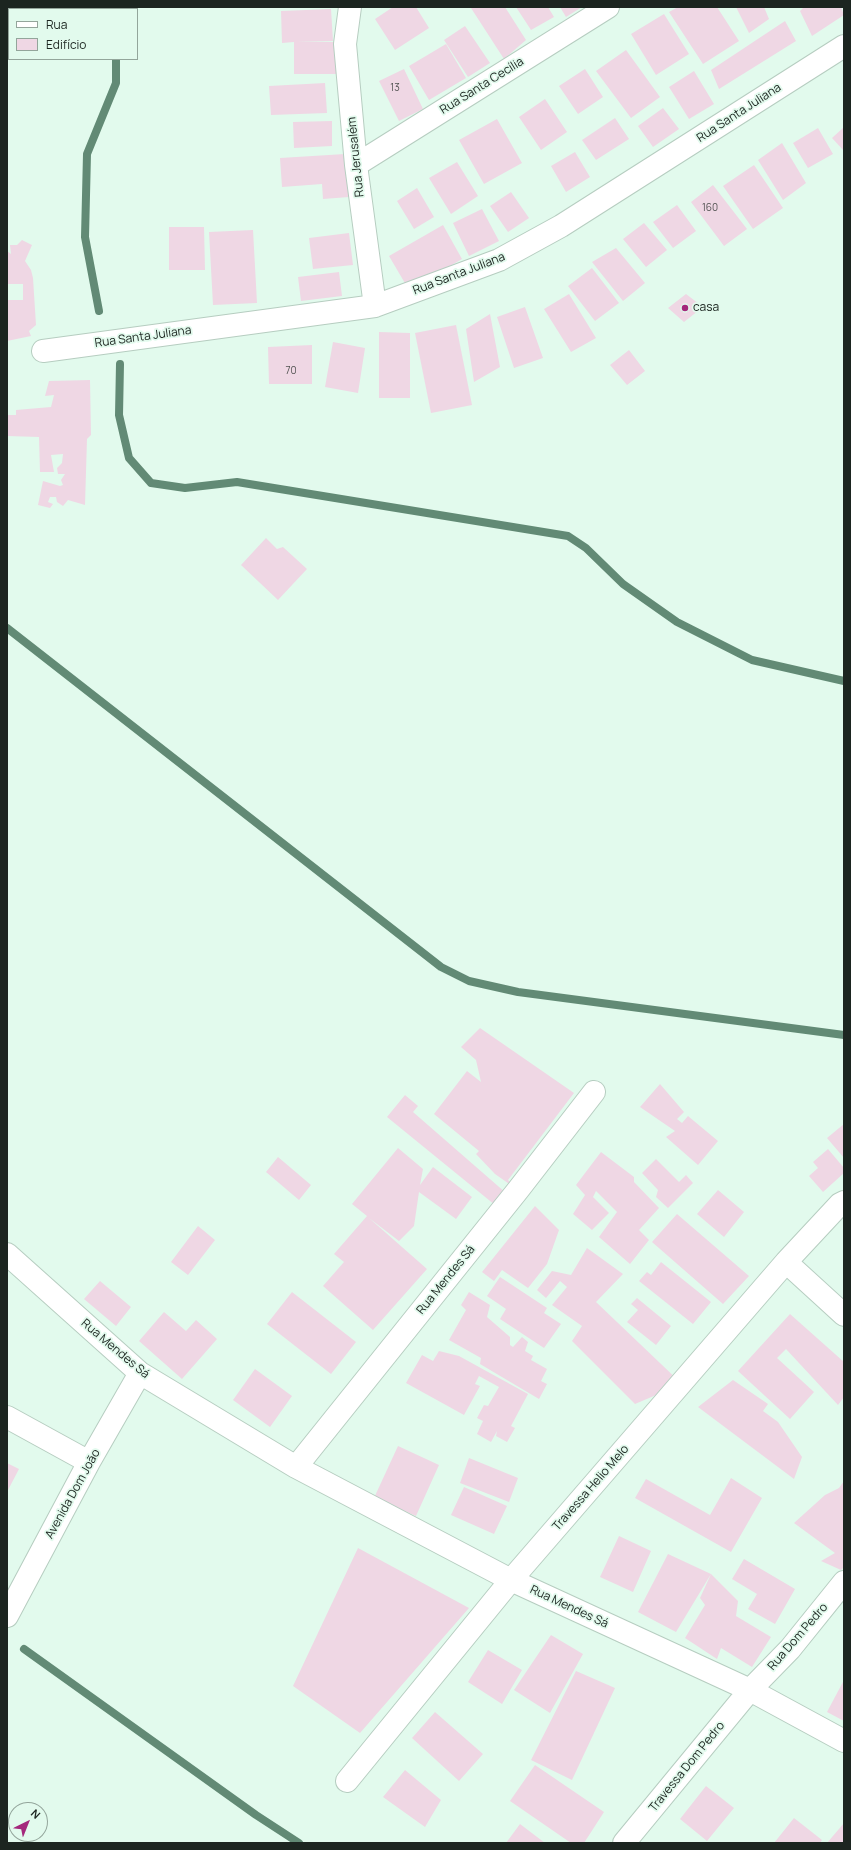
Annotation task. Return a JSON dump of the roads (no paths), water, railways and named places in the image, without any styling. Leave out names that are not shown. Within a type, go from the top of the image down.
[{"type":"street","name":"Rua Jerusalém","points":[[350,7],[345,44],[356,165],[375,306]]},
{"type":"street","name":"Rua Santa Cecília","points":[[356,165],[608,7]]},
{"type":"street","name":"Rua Santa Juliana","points":[[43,351],[375,306],[499,260],[561,226],[844,46]]},
{"type":"street","name":"Rua Mendes Sá","points":[[296,1467],[518,1190],[594,1092]]},
{"type":"street","name":"Travessa Helio Melo","points":[[347,1781],[511,1580],[786,1262],[840,1204],[844,1202]]},
{"type":"street","name":"Rua Mendes Sá","points":[[7,1254],[140,1373],[296,1467],[511,1580],[750,1690],[844,1742]]},
{"type":"street","points":[[786,1262],[844,1315]]},
{"type":"street","name":"Avenida Dom João","points":[[7,1616],[13,1589],[140,1373]]},
{"type":"street","points":[[7,1417],[89,1462]]},
{"type":"street","name":"Rua Dom Pedro","points":[[750,1690],[790,1649],[844,1582]]},
{"type":"street","name":"Travessa Dom Pedro","points":[[624,1843],[750,1690]]},
{"type":"waterway","points":[[99,311],[85,237],[87,154],[116,83],[116,60]]},
{"type":"waterway","points":[[120,364],[119,415],[129,458],[151,483],[185,488],[237,482],[568,536],[586,548],[623,584],[677,622],[752,660],[844,681]]},
{"type":"waterway","points":[[7,628],[441,967],[469,981],[518,992],[844,1035]]},
{"type":"waterway","points":[[24,1649],[256,1815],[299,1843]]},
{"type":"place","name":"casa","points":[[685,308]]}]
